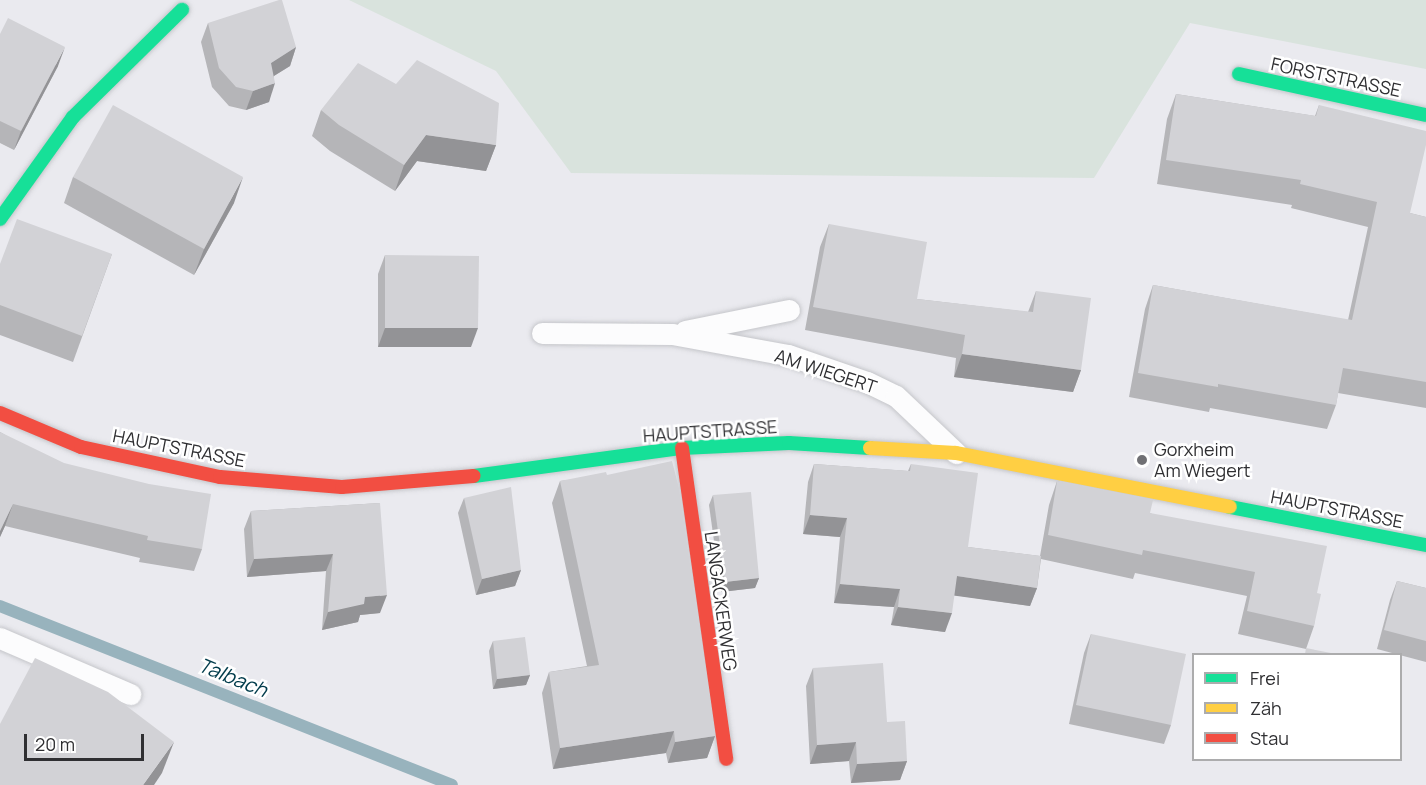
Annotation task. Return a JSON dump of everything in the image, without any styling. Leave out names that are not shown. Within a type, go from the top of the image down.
[{"type":"main road","points":[[0,219],[73,117],[182,10]]},
{"type":"main road","name":"FORSTSTRASSE","points":[[1239,74],[1426,115]]},
{"type":"main road","name":"HAUPTSTRASSE","points":[[0,413],[81,447],[220,477],[342,487],[441,481],[682,448],[789,443],[956,453],[1426,545]]},
{"type":"main road","name":"LANGACKERWEG","points":[[682,448],[726,759]]},
{"type":"lane","name":"AM WIEGERT","points":[[672,334],[789,310]]},
{"type":"lane","name":"AM WIEGERT","points":[[542,333],[672,334],[788,355],[867,382],[897,396],[956,453]]},
{"type":"lane","points":[[0,638],[130,694]]},
{"type":"shaded area","points":[[349,0],[1426,0],[1426,69],[1190,23],[1094,178],[571,173],[496,71]]},
{"type":"building","points":[[282,0],[296,47],[271,63],[275,83],[253,91],[236,87],[219,68],[208,23]]},
{"type":"building","points":[[8,18],[65,47],[21,131],[0,121],[0,34]]},
{"type":"building","points":[[417,60],[499,103],[496,145],[426,135],[404,165],[339,125],[321,110],[358,63],[396,84]]},
{"type":"building","points":[[1176,94],[1316,116],[1319,105],[1426,131],[1426,145],[1410,213],[1426,217],[1426,382],[1343,368],[1336,405],[1218,384],[1218,387],[1138,373],[1153,285],[1352,320],[1377,202],[1300,184],[1301,180],[1166,160]]},
{"type":"building","points":[[113,105],[243,177],[204,249],[73,177]]},
{"type":"building","points":[[17,219],[112,254],[82,336],[0,305],[0,264]]},
{"type":"building","points":[[829,224],[927,242],[917,299],[1033,312],[1036,291],[1091,298],[1081,370],[962,354],[965,335],[813,307]]},
{"type":"building","points":[[385,255],[479,256],[478,328],[385,328]]},
{"type":"building","points":[[0,432],[64,463],[149,484],[211,494],[202,549],[147,540],[148,536],[13,504],[0,531]]},
{"type":"building","points":[[672,461],[679,488],[715,736],[675,742],[674,731],[560,748],[549,672],[599,665],[560,481],[606,472],[607,475]]},
{"type":"building","points":[[814,464],[910,471],[911,464],[978,473],[968,547],[1041,556],[1037,588],[957,576],[952,613],[898,607],[900,589],[840,584],[847,518],[810,515]]},
{"type":"building","points":[[1057,481],[1153,500],[1150,513],[1327,546],[1317,593],[1321,594],[1314,626],[1247,611],[1255,572],[1143,550],[1142,555],[1048,535]]},
{"type":"building","points":[[511,487],[521,570],[482,579],[464,498]]},
{"type":"building","points":[[751,492],[759,578],[725,582],[713,495]]},
{"type":"building","points":[[380,503],[387,595],[365,597],[364,604],[328,612],[333,554],[254,559],[251,511]]},
{"type":"building","points":[[1397,581],[1426,588],[1426,641],[1384,630]]},
{"type":"building","points":[[1091,634],[1186,654],[1171,725],[1076,705]]},
{"type":"building","points":[[525,637],[530,675],[497,679],[493,641]]},
{"type":"building","points":[[1306,648],[1331,653],[1305,653]]},
{"type":"building","points":[[35,658],[108,692],[174,742],[143,785],[0,785],[0,724]]},
{"type":"building","points":[[883,663],[887,722],[905,721],[907,761],[857,764],[856,742],[817,745],[813,668]]},
{"type":"waterway","name":"Talbach","points":[[0,606],[452,785]]},
{"type":"traffic: fast","points":[[0,219],[73,117],[182,10]]},
{"type":"traffic: fast","points":[[1239,74],[1426,115]]},
{"type":"traffic: fast","points":[[474,476],[682,448],[789,443],[870,448]]},
{"type":"traffic: fast","points":[[1230,507],[1426,545]]},
{"type":"traffic: slow","points":[[870,448],[956,453],[1230,507]]},
{"type":"traffic: jam","points":[[0,413],[81,447],[220,477],[342,487],[474,476]]},
{"type":"traffic: jam","points":[[682,448],[726,759]]},
{"type":"place","name":"Gorxheim Am Wiegert","points":[[1142,460]]}]
